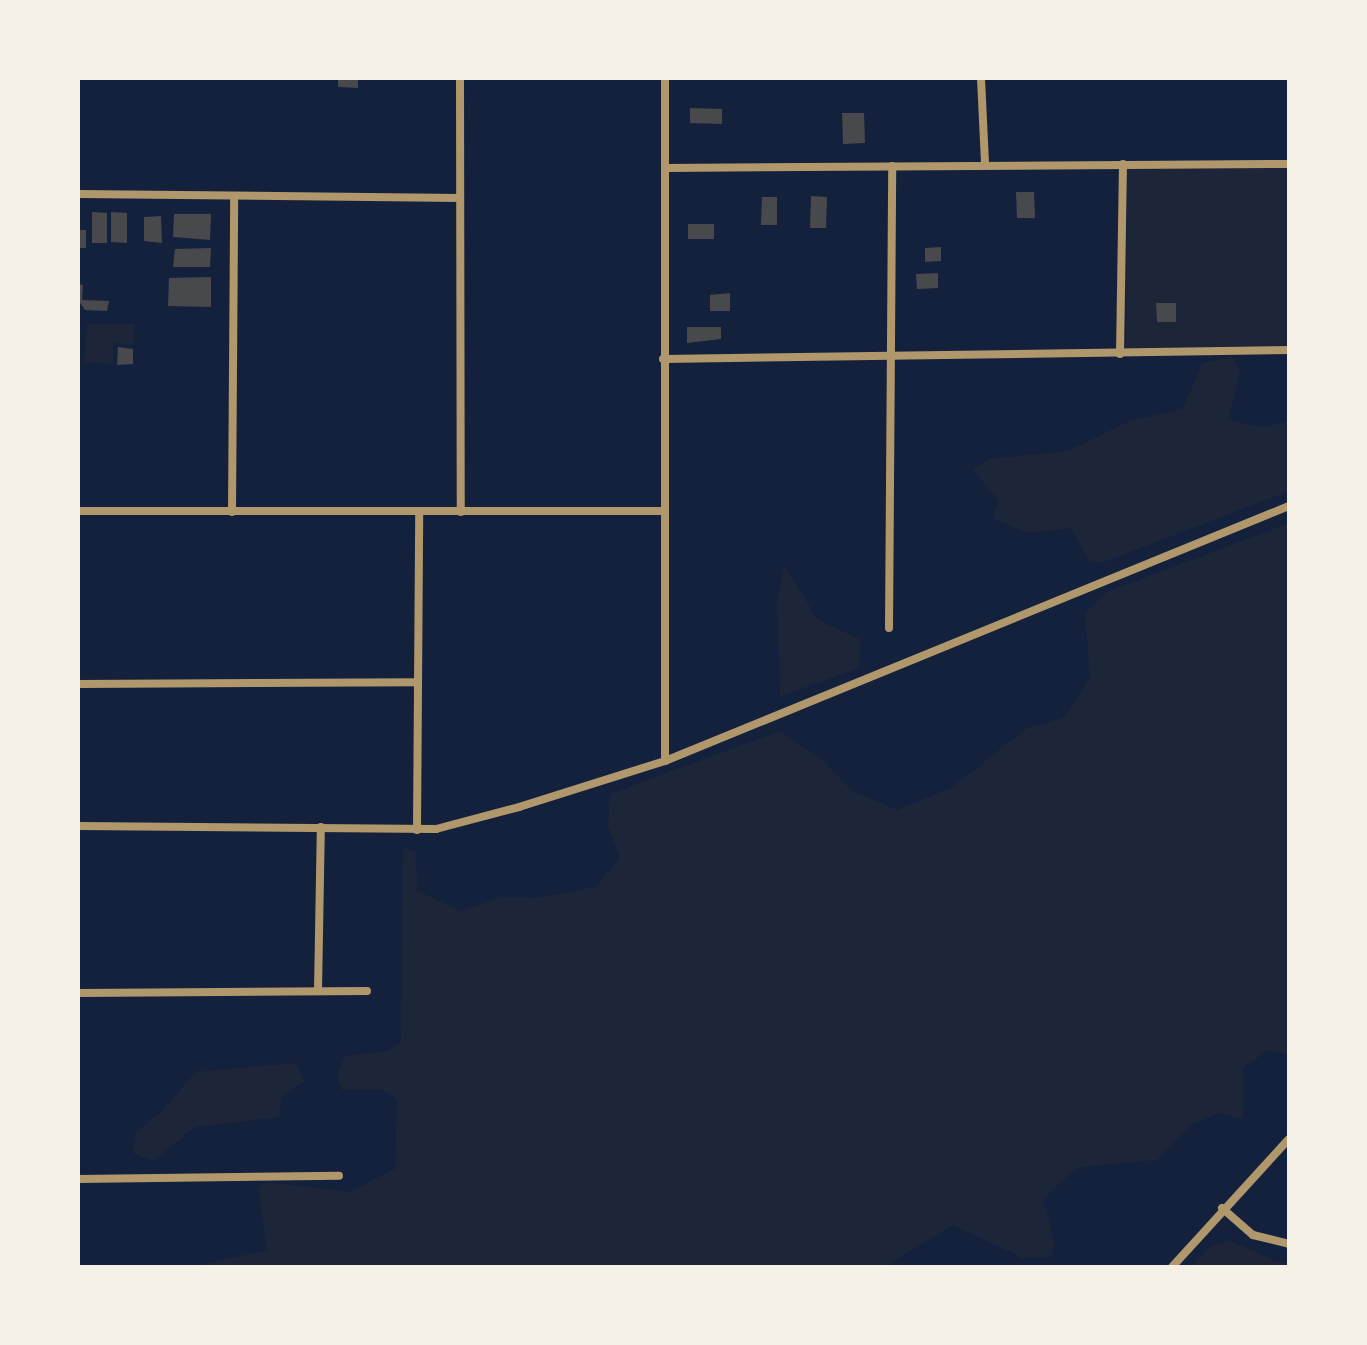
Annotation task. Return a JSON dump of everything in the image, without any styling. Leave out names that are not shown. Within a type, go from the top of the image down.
[{"type":"street","points":[[460,78],[461,512]]},
{"type":"street","points":[[665,78],[665,761]]},
{"type":"street","points":[[981,78],[985,164]]},
{"type":"street","points":[[1120,354],[1123,164]]},
{"type":"street","points":[[665,168],[1289,164]]},
{"type":"street","points":[[889,628],[892,166]]},
{"type":"street","points":[[78,194],[460,198]]},
{"type":"street","points":[[232,512],[234,197]]},
{"type":"street","points":[[663,359],[1289,350]]},
{"type":"street","points":[[78,826],[417,830],[519,807],[665,761],[1289,506]]},
{"type":"street","points":[[78,511],[664,511]]},
{"type":"street","points":[[417,830],[419,512]]},
{"type":"street","points":[[78,684],[418,682]]},
{"type":"street","points":[[318,991],[321,827]]},
{"type":"street","points":[[78,993],[367,991]]},
{"type":"street","points":[[1172,1267],[1222,1208],[1289,1139]]},
{"type":"street","points":[[78,1179],[339,1176]]},
{"type":"street","points":[[1222,1208],[1253,1235],[1289,1244]]},
{"type":"shaded area","points":[[1127,168],[1289,168],[1289,345],[1126,349]]},
{"type":"shaded area","points":[[87,324],[134,324],[133,345],[113,342],[113,364],[84,362]]},
{"type":"shaded area","points":[[1234,357],[1240,372],[1228,420],[1262,427],[1289,422],[1289,491],[1104,562],[1090,562],[1071,528],[1027,533],[993,518],[999,501],[973,469],[990,459],[1068,451],[1130,421],[1183,409],[1202,363]]},
{"type":"shaded area","points":[[1289,523],[1289,1055],[1268,1050],[1243,1068],[1243,1119],[1219,1113],[1191,1125],[1157,1160],[1077,1167],[1043,1199],[1055,1243],[1052,1257],[1022,1258],[953,1225],[884,1267],[191,1267],[267,1250],[259,1188],[267,1182],[350,1192],[395,1169],[397,1100],[382,1089],[342,1090],[337,1077],[345,1056],[387,1051],[401,1042],[403,847],[415,852],[418,891],[461,911],[502,897],[537,898],[595,887],[620,858],[608,827],[610,794],[780,731],[825,762],[852,791],[897,810],[951,788],[1027,728],[1065,717],[1090,677],[1085,613],[1107,592]]},
{"type":"shaded area","points":[[784,565],[818,620],[861,640],[858,669],[780,696],[777,602]]},
{"type":"shaded area","points":[[296,1063],[304,1082],[282,1095],[279,1117],[195,1127],[153,1161],[133,1153],[135,1134],[165,1108],[196,1072]]},
{"type":"shaded area","points":[[1231,1241],[1277,1262],[1289,1262],[1289,1267],[1190,1267],[1212,1245]]},
{"type":"building","points":[[338,78],[358,78],[358,88],[338,87]]},
{"type":"building","points":[[690,108],[722,109],[722,124],[690,123]]},
{"type":"building","points":[[842,113],[864,113],[865,143],[843,144]]},
{"type":"building","points":[[1016,192],[1034,192],[1035,218],[1017,218]]},
{"type":"building","points":[[811,196],[827,197],[826,228],[810,228]]},
{"type":"building","points":[[762,197],[777,197],[777,225],[761,225]]},
{"type":"building","points":[[92,212],[107,213],[107,243],[92,243]]},
{"type":"building","points":[[111,212],[127,213],[127,243],[111,242]]},
{"type":"building","points":[[174,214],[211,214],[210,240],[173,237]]},
{"type":"building","points":[[161,216],[162,243],[144,241],[144,217]]},
{"type":"building","points":[[688,224],[714,224],[714,239],[688,239]]},
{"type":"building","points":[[78,230],[86,230],[86,248],[78,248]]},
{"type":"building","points":[[941,247],[941,261],[925,262],[925,248]]},
{"type":"building","points":[[211,248],[210,267],[173,267],[175,249]]},
{"type":"building","points":[[938,273],[938,288],[917,289],[916,274]]},
{"type":"building","points":[[211,277],[211,307],[168,306],[169,278]]},
{"type":"building","points":[[78,284],[83,285],[82,300],[109,301],[107,311],[85,310],[78,300]]},
{"type":"building","points":[[730,293],[730,311],[710,311],[710,295]]},
{"type":"building","points":[[1156,303],[1176,303],[1176,322],[1157,322]]},
{"type":"building","points":[[687,327],[721,327],[721,339],[687,343]]},
{"type":"building","points":[[118,347],[133,349],[133,364],[117,365]]}]
